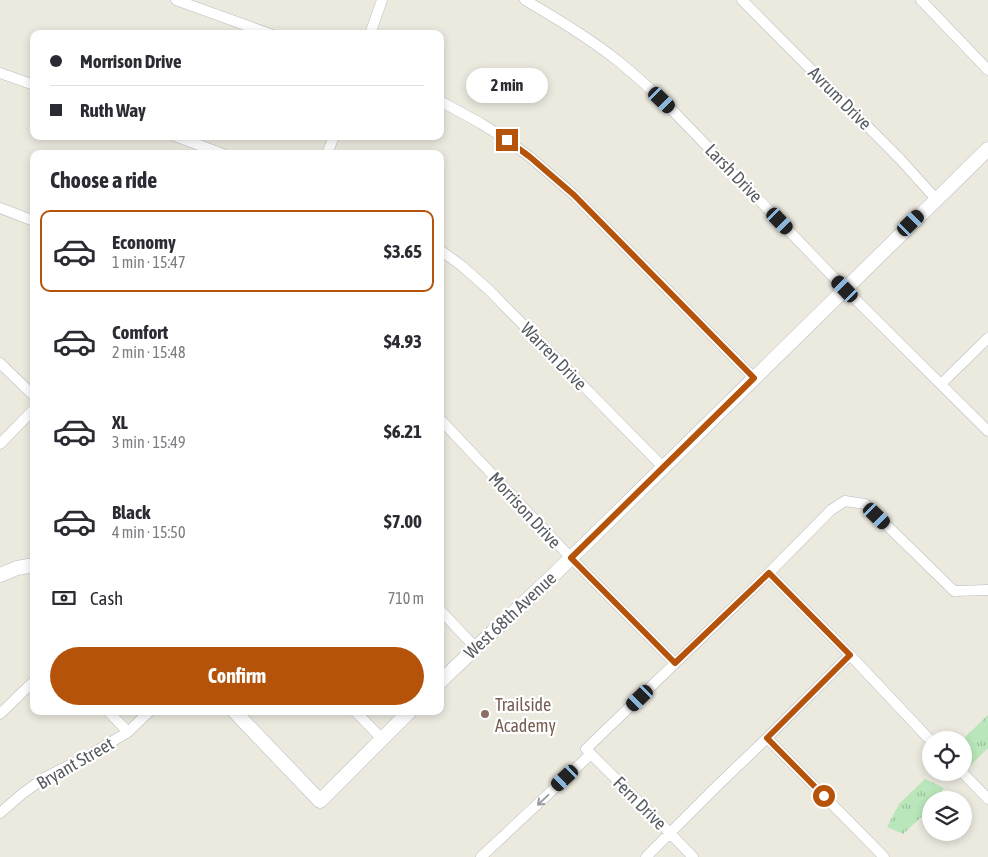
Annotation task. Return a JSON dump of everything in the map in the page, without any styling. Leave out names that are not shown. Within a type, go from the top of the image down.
[{"type":"street","points":[[176,0],[259,30]]},
{"type":"street","points":[[371,30],[382,0]]},
{"type":"street","name":"Larsh Drive","points":[[525,0],[589,40],[648,86],[845,289],[988,432]]},
{"type":"street","name":"Avrum Drive","points":[[742,0],[900,159],[936,199]]},
{"type":"street","points":[[921,0],[988,70]]},
{"type":"street","points":[[0,73],[30,84]]},
{"type":"street","points":[[444,103],[507,140],[574,195],[754,378]]},
{"type":"street","points":[[186,140],[212,150]]},
{"type":"street","name":"West 68th Avenue","points":[[444,678],[532,596],[988,149]]},
{"type":"street","points":[[0,208],[30,219]]},
{"type":"street","name":"Warren Drive","points":[[444,253],[488,289],[664,467]]},
{"type":"street","points":[[941,384],[988,338]]},
{"type":"street","points":[[0,363],[30,392]]},
{"type":"street","points":[[0,444],[30,413]]},
{"type":"street","name":"Morrison Drive","points":[[444,423],[571,558],[675,663]]},
{"type":"street","points":[[481,857],[831,510],[845,501],[865,504],[954,592],[988,590]]},
{"type":"street","points":[[0,575],[17,568],[30,566]]},
{"type":"street","points":[[769,573],[922,731]]},
{"type":"street","points":[[444,614],[476,647]]},
{"type":"street","points":[[646,857],[850,655]]},
{"type":"street","points":[[0,714],[30,685]]},
{"type":"street","points":[[112,715],[128,732]]},
{"type":"street","name":"Bryant Street","points":[[0,813],[44,778],[88,756],[128,732],[146,715]]},
{"type":"street","points":[[238,715],[320,801],[406,715]]},
{"type":"street","points":[[359,715],[382,739]]},
{"type":"street","points":[[767,738],[884,857]]},
{"type":"street","name":"Fern Drive","points":[[589,752],[693,857]]},
{"type":"street","points":[[971,781],[988,799]]},
{"type":"green space","points":[[988,715],[988,748],[972,764],[972,731]]},
{"type":"green space","points":[[923,781],[929,781],[944,788],[942,791],[922,791],[922,816],[903,834],[887,827],[899,804]]},
{"type":"place","name":"Trailside Academy","points":[[485,714]]},
{"type":"route","points":[[507,140],[574,195],[754,378],[571,558],[675,663],[769,573],[850,655],[767,738],[824,796]]}]
